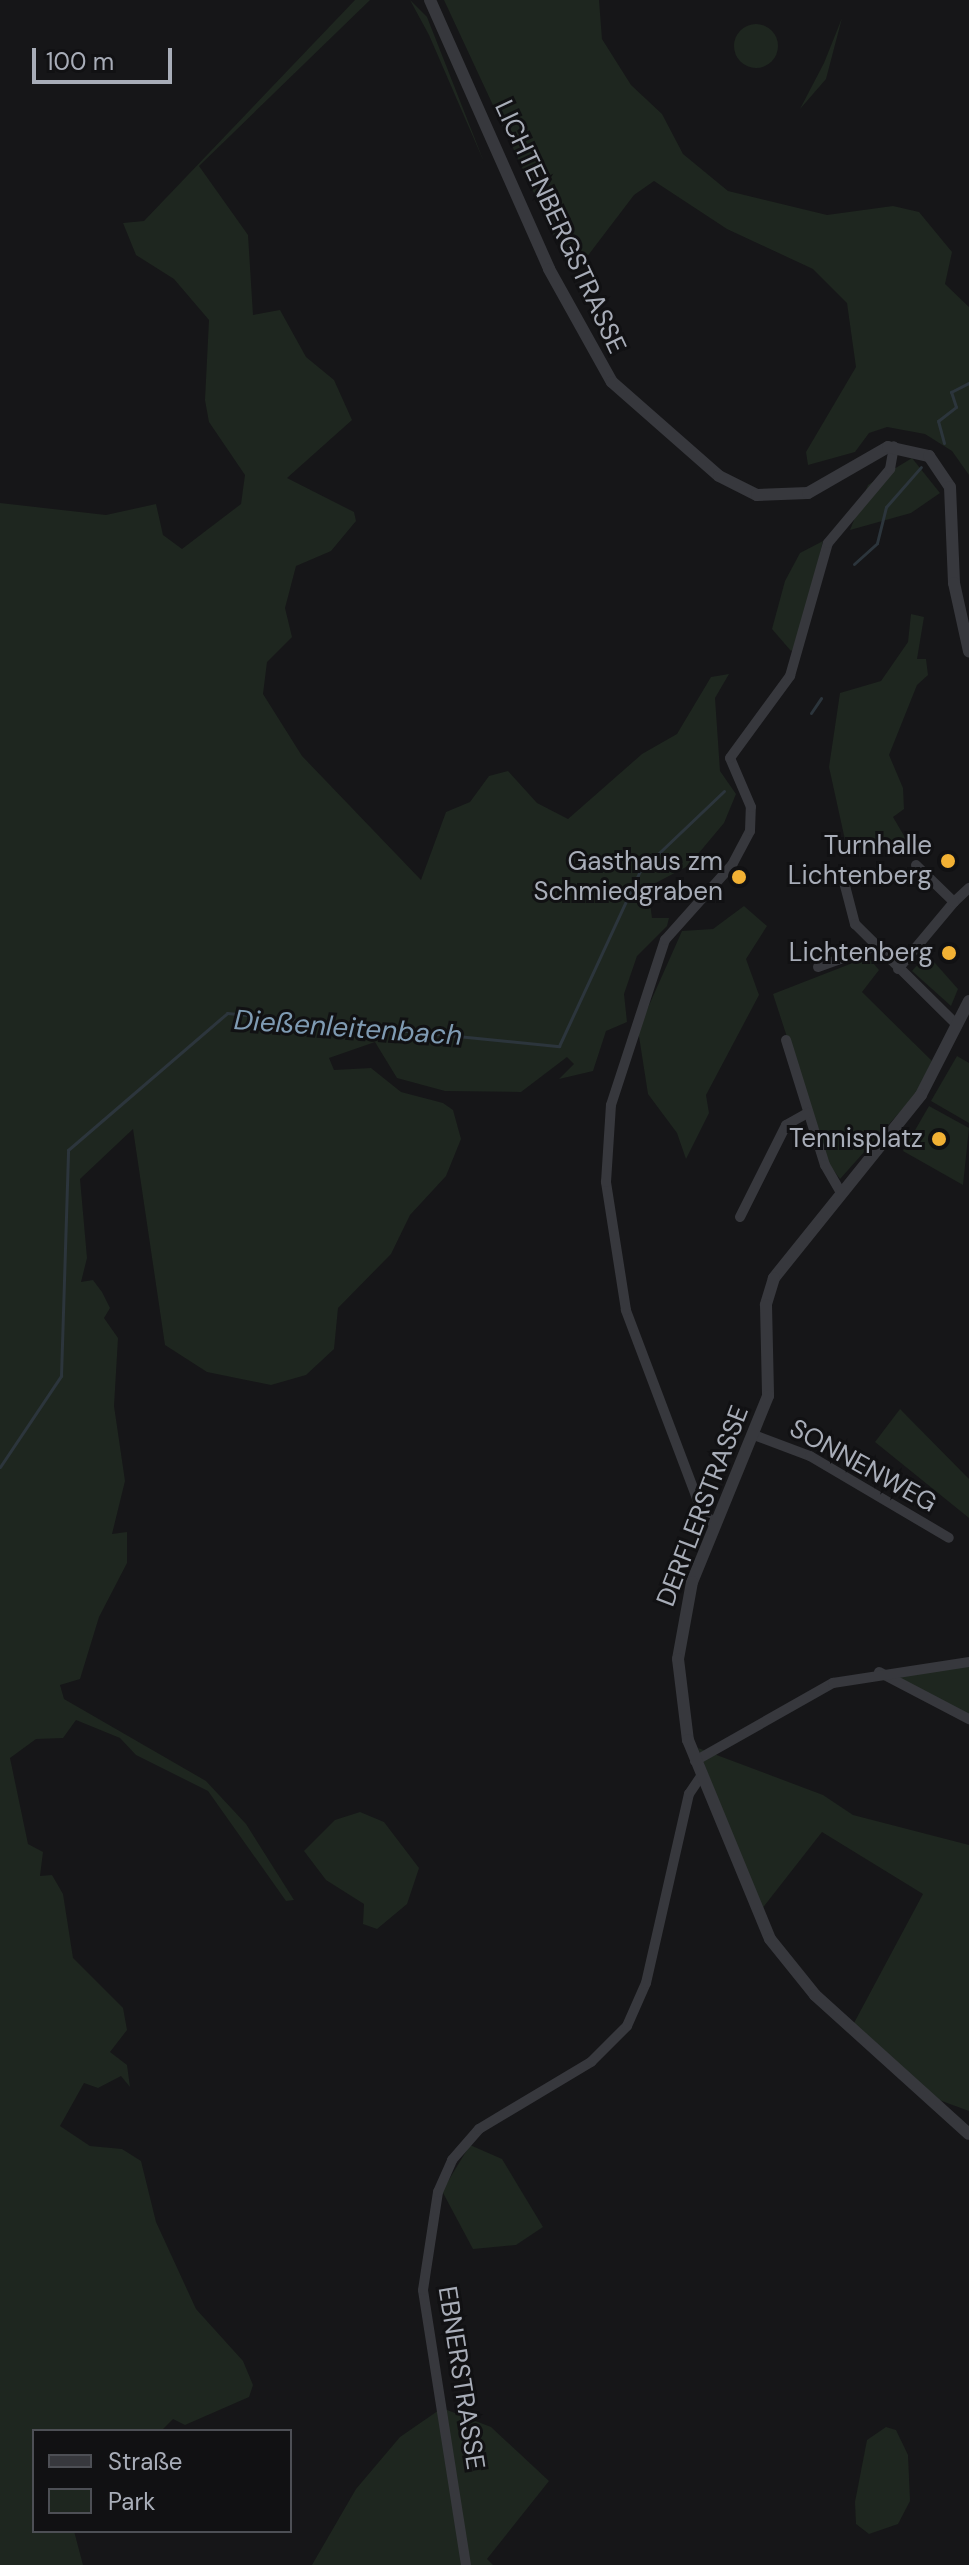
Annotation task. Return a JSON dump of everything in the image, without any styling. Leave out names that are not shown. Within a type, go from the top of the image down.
[{"type":"street","name":"LICHTENBERGSTRASSE","points":[[430,0],[574,318],[626,396],[725,481],[765,497],[817,490],[894,446]]},
{"type":"street","points":[[715,1526],[701,1509],[623,1298],[606,1170],[616,1083],[665,940],[732,865],[750,831],[751,807],[730,758],[783,690],[801,651],[828,543],[887,475],[894,446],[923,452],[948,479],[954,583],[969,651]]},
{"type":"street","points":[[916,865],[954,902]]},
{"type":"street","points":[[843,878],[855,924],[874,947],[957,1025]]},
{"type":"street","points":[[898,969],[969,888]]},
{"type":"street","points":[[818,967],[874,947]]},
{"type":"street","name":"DERFLERSTRASSE","points":[[969,1001],[921,1095],[840,1191],[771,1284],[771,1376],[754,1435],[715,1526],[679,1639],[679,1700],[695,1761],[762,1924],[790,1968],[969,2134]]},
{"type":"street","points":[[786,1040],[808,1113],[840,1191]]},
{"type":"street","points":[[740,1217],[786,1125],[808,1113]]},
{"type":"street","name":"SONNENWEG","points":[[754,1435],[810,1456],[949,1538]]},
{"type":"street","points":[[695,1761],[794,1699],[879,1672],[969,1662]]},
{"type":"street","points":[[879,1672],[969,1719]]},
{"type":"street","name":"EBNERSTRASSE","points":[[466,2565],[423,2290],[438,2192],[452,2160],[479,2129],[581,2069],[627,2026],[646,1983],[689,1794],[701,1776]]},
{"type":"green space","points":[[355,0],[370,0],[199,166],[248,235],[253,315],[280,310],[306,357],[334,380],[352,420],[287,478],[354,512],[356,521],[331,551],[296,566],[285,608],[292,637],[267,662],[263,694],[302,756],[421,880],[446,812],[470,802],[489,776],[508,771],[537,803],[568,819],[642,754],[677,734],[711,677],[729,674],[715,698],[720,771],[736,794],[724,823],[688,866],[648,887],[652,918],[669,918],[667,926],[637,956],[624,994],[627,1022],[606,1031],[593,1071],[559,1079],[574,1064],[567,1057],[521,1092],[445,1091],[397,1078],[375,1042],[329,1058],[334,1070],[371,1068],[401,1092],[443,1103],[453,1110],[461,1139],[446,1176],[410,1215],[391,1254],[338,1308],[334,1349],[306,1375],[271,1385],[207,1372],[165,1345],[133,1129],[80,1179],[87,1258],[81,1282],[93,1280],[102,1292],[110,1308],[104,1318],[118,1338],[114,1406],[125,1481],[112,1534],[127,1532],[127,1563],[99,1617],[80,1679],[60,1685],[64,1699],[206,1781],[246,1824],[294,1900],[286,1901],[208,1791],[136,1755],[120,1738],[76,1720],[63,1738],[36,1739],[10,1758],[28,1844],[43,1852],[40,1876],[52,1875],[63,1894],[73,1958],[123,2008],[127,2030],[110,2052],[127,2065],[130,2087],[121,2076],[98,2088],[84,2083],[60,2126],[90,2146],[122,2149],[141,2161],[156,2222],[196,2309],[243,2361],[253,2385],[249,2397],[185,2425],[173,2419],[163,2429],[32,2429],[32,2533],[75,2533],[83,2565],[0,2565],[0,503],[106,515],[156,504],[163,535],[182,549],[241,504],[245,475],[209,422],[205,400],[209,320],[174,279],[136,255],[123,223],[144,221]]},
{"type":"green space","points":[[410,0],[427,17],[484,162],[429,35]]},
{"type":"green space","points":[[444,0],[599,0],[602,39],[631,85],[662,114],[683,154],[728,191],[827,215],[893,206],[919,212],[952,252],[945,284],[969,307],[969,475],[952,451],[925,434],[887,427],[869,433],[855,452],[808,465],[806,452],[856,367],[847,303],[813,269],[727,229],[654,181],[634,195],[580,266],[567,264]]},
{"type":"green space","points":[[842,18],[826,79],[800,109],[824,63]]},
{"type":"green space","points":[[756,24],[772,30],[778,46],[772,62],[756,68],[740,62],[734,46],[740,30]]},
{"type":"green space","points":[[912,458],[940,493],[911,513],[850,530],[868,485]]},
{"type":"green space","points":[[823,541],[798,645],[791,651],[772,629],[785,581],[800,553]]},
{"type":"green space","points":[[911,614],[924,617],[917,659],[926,659],[928,675],[917,685],[889,755],[903,788],[904,809],[893,817],[910,846],[847,849],[829,767],[840,693],[881,681],[908,642]]},
{"type":"green space","points":[[744,906],[767,926],[746,959],[759,995],[706,1095],[709,1113],[686,1159],[677,1133],[648,1094],[638,1030],[682,931],[713,929]]},
{"type":"green space","points":[[927,954],[958,989],[951,1006],[912,971]]},
{"type":"green space","points":[[868,957],[879,970],[862,992],[932,1061],[915,1095],[840,1179],[828,1163],[773,994]]},
{"type":"green space","name":"Tennisplatz","points":[[957,1056],[969,1063],[969,1123],[931,1101]]},
{"type":"green space","name":"Tennisplatz","points":[[929,1106],[969,1128],[963,1185],[903,1151]]},
{"type":"green space","points":[[900,1409],[969,1479],[969,1518],[875,1442]]},
{"type":"green space","points":[[969,1665],[969,1720],[882,1678]]},
{"type":"green space","points":[[698,1748],[823,1795],[853,1815],[969,1845],[969,2111],[939,2100],[854,2023],[923,1894],[822,1832],[761,1910]]},
{"type":"green space","points":[[360,1812],[384,1822],[419,1868],[407,1904],[377,1929],[363,1924],[364,1904],[326,1880],[304,1851],[335,1820]]},
{"type":"green space","points":[[470,2145],[502,2159],[543,2227],[516,2245],[473,2249],[442,2191]]},
{"type":"green space","points":[[442,2408],[491,2427],[549,2481],[487,2559],[493,2565],[312,2565],[356,2489],[400,2437]]},
{"type":"green space","points":[[886,2427],[896,2430],[908,2455],[910,2501],[898,2524],[869,2534],[856,2524],[855,2502],[867,2440]]},
{"type":"waterway","name":"Dießenleitenbach","points":[[944,443],[938,421],[956,407],[951,392],[969,383]]},
{"type":"waterway","name":"Dießenleitenbach","points":[[854,564],[877,543],[886,507],[921,467]]},
{"type":"waterway","name":"Dießenleitenbach","points":[[811,713],[821,698]]},
{"type":"waterway","name":"Dießenleitenbach","points":[[0,1467],[61,1376],[68,1150],[227,1013],[559,1046],[640,871],[724,791]]},
{"type":"place","name":"Turnhalle Lichtenberg","points":[[948,861]]},
{"type":"place","name":"Gasthaus zm Schmiedgraben","points":[[739,877]]},
{"type":"place","name":"Lichtenberg","points":[[949,953]]},
{"type":"place","name":"Tennisplatz","points":[[939,1139]]}]
